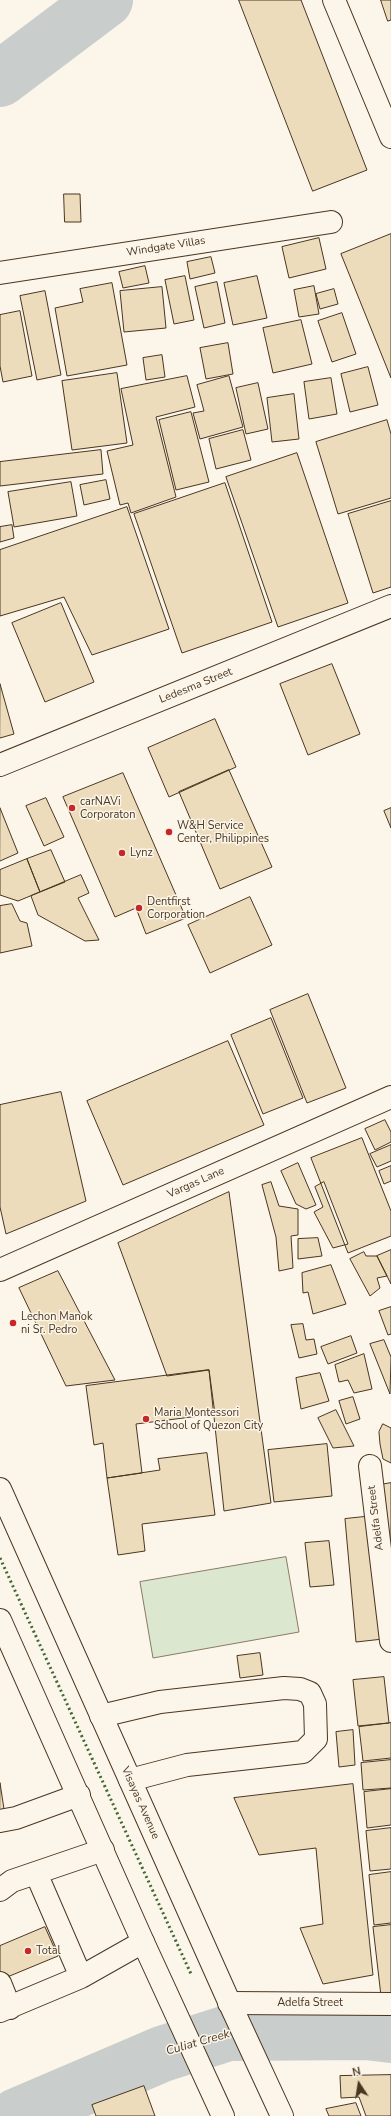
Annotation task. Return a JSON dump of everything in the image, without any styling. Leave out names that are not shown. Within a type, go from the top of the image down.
[{"type":"street","points":[[334,0],[391,134]]},
{"type":"street","name":"Windgate Villas","points":[[0,273],[331,222]]},
{"type":"street","name":"Ledesma Street","points":[[0,765],[391,606]]},
{"type":"street","name":"Vargas Lane","points":[[0,1270],[391,1097]]},
{"type":"street","name":"Adelfa Street","points":[[370,1466],[391,1640]]},
{"type":"street","name":"Visayas Avenue","points":[[0,1489],[230,2004],[282,2116]]},
{"type":"street","points":[[0,1620],[104,1850],[143,1942],[223,2116]]},
{"type":"street","points":[[101,1716],[160,1702],[284,1688],[300,1689],[310,1693],[315,1704],[316,1739],[303,1752],[187,1765],[130,1780]]},
{"type":"street","points":[[0,1822],[16,1818],[79,1794]]},
{"type":"street","points":[[0,1890],[12,1881],[104,1850]]},
{"type":"street","points":[[36,1873],[81,1977]]},
{"type":"street","points":[[0,1983],[5,2010],[81,1977],[143,1942]]},
{"type":"street","name":"Adelfa Street","points":[[230,2004],[391,2004]]},
{"type":"green space","points":[[286,1557],[299,1632],[153,1658],[140,1582]]},
{"type":"building","points":[[239,0],[301,0],[367,170],[313,191]]},
{"type":"building","points":[[381,0],[391,0],[391,20],[388,21]]},
{"type":"building","points":[[64,194],[80,194],[81,222],[65,222]]},
{"type":"building","points":[[391,234],[391,378],[341,254]]},
{"type":"building","points":[[319,238],[326,269],[289,278],[282,247]]},
{"type":"building","points":[[211,257],[215,273],[190,279],[187,262]]},
{"type":"building","points":[[145,266],[149,283],[123,288],[119,272]]},
{"type":"building","points":[[185,276],[194,320],[174,324],[165,280]]},
{"type":"building","points":[[257,276],[267,318],[233,325],[224,283]]},
{"type":"building","points":[[217,282],[225,323],[204,328],[195,287]]},
{"type":"building","points":[[112,283],[127,365],[67,376],[55,308],[83,302],[80,289]]},
{"type":"building","points":[[314,286],[319,314],[299,317],[294,290]]},
{"type":"building","points":[[162,287],[166,328],[124,332],[120,291]]},
{"type":"building","points":[[334,289],[338,304],[320,309],[316,294]]},
{"type":"building","points":[[45,291],[61,375],[37,380],[20,296]]},
{"type":"building","points":[[20,311],[32,376],[3,382],[0,366],[0,315]]},
{"type":"building","points":[[342,313],[356,354],[332,362],[318,321]]},
{"type":"building","points":[[301,320],[312,364],[273,373],[263,328]]},
{"type":"building","points":[[228,343],[233,374],[206,379],[200,348]]},
{"type":"building","points":[[162,355],[165,377],[146,380],[143,358]]},
{"type":"building","points":[[368,367],[378,405],[350,412],[341,374]]},
{"type":"building","points":[[117,373],[127,443],[72,450],[62,381]]},
{"type":"building","points":[[187,376],[195,407],[156,417],[176,497],[131,513],[128,503],[120,505],[107,451],[133,445],[121,389]]},
{"type":"building","points":[[229,376],[243,427],[200,439],[193,413],[204,411],[197,385]]},
{"type":"building","points":[[331,378],[337,414],[309,419],[304,382]]},
{"type":"building","points":[[258,383],[268,429],[246,434],[236,388]]},
{"type":"building","points":[[294,394],[299,439],[272,442],[267,398]]},
{"type":"building","points":[[191,412],[209,482],[176,490],[159,420]]},
{"type":"building","points":[[387,420],[391,434],[391,498],[338,514],[316,442]]},
{"type":"building","points":[[243,430],[251,460],[216,469],[209,439]]},
{"type":"building","points":[[101,450],[103,474],[0,486],[0,462]]},
{"type":"building","points":[[297,453],[348,603],[278,627],[226,477]]},
{"type":"building","points":[[106,480],[110,499],[84,505],[80,485]]},
{"type":"building","points":[[71,482],[77,516],[14,527],[8,492]]},
{"type":"building","points":[[225,483],[272,622],[182,653],[134,514]]},
{"type":"building","points":[[391,501],[391,587],[373,593],[348,514]]},
{"type":"building","points":[[127,507],[169,629],[92,655],[64,597],[0,616],[0,550]]},
{"type":"building","points":[[12,525],[14,538],[0,542],[0,527]]},
{"type":"building","points":[[61,603],[94,682],[45,702],[12,623]]},
{"type":"building","points":[[332,664],[360,734],[308,755],[280,684]]},
{"type":"building","points":[[0,684],[14,734],[0,738]]},
{"type":"building","points":[[215,719],[236,767],[169,797],[148,748]]},
{"type":"building","points":[[229,770],[272,867],[220,889],[179,792]]},
{"type":"building","name":"Lynz","points":[[123,773],[186,918],[146,934],[136,908],[115,917],[63,797]]},
{"type":"building","points":[[46,798],[64,837],[44,846],[26,806]]},
{"type":"building","points":[[0,808],[18,853],[0,861]]},
{"type":"building","points":[[391,808],[391,828],[384,811]]},
{"type":"building","points":[[51,850],[65,882],[40,892],[27,859]]},
{"type":"building","points":[[27,859],[40,892],[18,901],[0,895],[0,870]]},
{"type":"building","points":[[81,875],[89,893],[78,898],[99,940],[85,941],[38,915],[31,896]]},
{"type":"building","points":[[250,897],[272,945],[210,973],[188,925]]},
{"type":"building","points":[[12,904],[20,921],[27,923],[32,946],[0,953],[0,906]]},
{"type":"building","points":[[308,994],[346,1088],[307,1103],[270,1010]]},
{"type":"building","points":[[271,1018],[303,1098],[263,1114],[231,1035]]},
{"type":"building","points":[[228,1041],[264,1125],[123,1185],[87,1101]]},
{"type":"building","points":[[61,1092],[86,1201],[6,1234],[0,1207],[0,1105]]},
{"type":"building","points":[[385,1120],[391,1132],[391,1142],[375,1150],[365,1129]]},
{"type":"building","points":[[362,1138],[391,1211],[391,1236],[348,1253],[311,1158]]},
{"type":"building","points":[[391,1145],[391,1161],[377,1167],[370,1154]]},
{"type":"building","points":[[298,1163],[316,1205],[306,1209],[296,1204],[281,1171]]},
{"type":"building","points":[[391,1166],[391,1181],[384,1184],[379,1171]]},
{"type":"building","points":[[271,1182],[279,1206],[298,1209],[298,1235],[291,1236],[293,1268],[279,1271],[276,1237],[262,1185]]},
{"type":"building","points":[[324,1182],[348,1244],[333,1248],[314,1212],[323,1207],[315,1187]]},
{"type":"building","points":[[229,1192],[271,1503],[224,1511],[209,1370],[167,1376],[118,1243]]},
{"type":"building","points":[[318,1238],[322,1256],[298,1259],[298,1239]]},
{"type":"building","points":[[391,1250],[391,1284],[377,1256]]},
{"type":"building","points":[[364,1252],[366,1256],[377,1256],[387,1276],[377,1278],[380,1288],[370,1296],[350,1259]]},
{"type":"building","points":[[331,1265],[346,1304],[313,1314],[308,1292],[303,1293],[302,1273]]},
{"type":"building","points":[[58,1271],[115,1380],[66,1386],[19,1288]]},
{"type":"building","points":[[391,1307],[391,1334],[388,1335],[379,1311]]},
{"type":"building","points":[[303,1324],[306,1340],[314,1339],[317,1354],[299,1358],[291,1325]]},
{"type":"building","points":[[351,1336],[357,1353],[328,1364],[321,1347]]},
{"type":"building","points":[[384,1340],[391,1357],[390,1394],[370,1344]]},
{"type":"building","points":[[364,1354],[372,1389],[354,1393],[348,1380],[339,1382],[335,1365]]},
{"type":"building","points":[[209,1370],[215,1414],[136,1424],[142,1473],[107,1478],[103,1443],[94,1445],[86,1386]]},
{"type":"building","points":[[320,1373],[329,1401],[301,1409],[296,1378]]},
{"type":"building","points":[[353,1397],[360,1419],[346,1424],[339,1401]]},
{"type":"building","points":[[336,1410],[354,1446],[333,1448],[318,1418]]},
{"type":"building","points":[[383,1424],[391,1428],[391,1463],[383,1459],[379,1432]]},
{"type":"building","points":[[327,1444],[332,1496],[274,1502],[268,1450]]},
{"type":"building","points":[[207,1453],[215,1515],[142,1524],[145,1551],[118,1555],[107,1478],[160,1470],[158,1459]]},
{"type":"building","points":[[391,1483],[391,1566],[380,1485]]},
{"type":"building","points":[[373,1516],[383,1639],[356,1642],[345,1519]]},
{"type":"building","points":[[329,1541],[334,1585],[310,1587],[305,1543]]},
{"type":"building","points":[[260,1653],[263,1675],[240,1678],[237,1656]]},
{"type":"building","points":[[384,1677],[389,1723],[358,1726],[353,1680]]},
{"type":"building","points":[[391,1723],[391,1758],[363,1761],[359,1727]]},
{"type":"building","points":[[353,1730],[355,1765],[339,1767],[336,1732]]},
{"type":"building","points":[[391,1760],[391,1788],[363,1790],[361,1763]]},
{"type":"building","points":[[0,1783],[4,1809],[0,1810]]},
{"type":"building","points":[[353,1784],[373,1975],[323,1984],[300,1928],[323,1924],[316,1848],[259,1855],[234,1798]]},
{"type":"building","points":[[391,1789],[391,1825],[367,1828],[364,1792]]},
{"type":"building","points":[[391,1828],[391,1869],[370,1871],[366,1831]]},
{"type":"building","points":[[391,1872],[391,1923],[374,1925],[369,1875]]},
{"type":"building","points":[[391,1925],[391,1995],[381,1996],[373,1927]]},
{"type":"building","name":"Total","points":[[45,1927],[58,1956],[0,1980],[0,1946]]},
{"type":"building","points":[[391,2075],[391,2116],[366,2116],[359,2097],[341,2098],[340,2076]]},
{"type":"building","points":[[144,2086],[155,2116],[96,2116],[92,2105]]},
{"type":"building","points":[[356,2103],[361,2116],[329,2116],[326,2109]]},
{"type":"waterway","points":[[0,79],[105,0]]},
{"type":"waterway","name":"Culiat Creek","points":[[17,2116],[162,2054],[228,2033],[366,2032],[391,2035]]},
{"type":"hedge","points":[[0,1558],[191,1974]]},
{"type":"place","name":"carNAVi Corporaton","points":[[72,808]]},
{"type":"place","name":"W&H Service Center, Philippines","points":[[169,832]]},
{"type":"place","name":"Lynz","points":[[122,853]]},
{"type":"place","name":"Dentfirst Corporation","points":[[139,908]]},
{"type":"place","name":"Lechon Manok ni Sr. Pedro","points":[[13,1323]]},
{"type":"place","name":"Maria Montessori School of Quezon City","points":[[146,1419]]},
{"type":"place","name":"Total","points":[[28,1951]]}]
